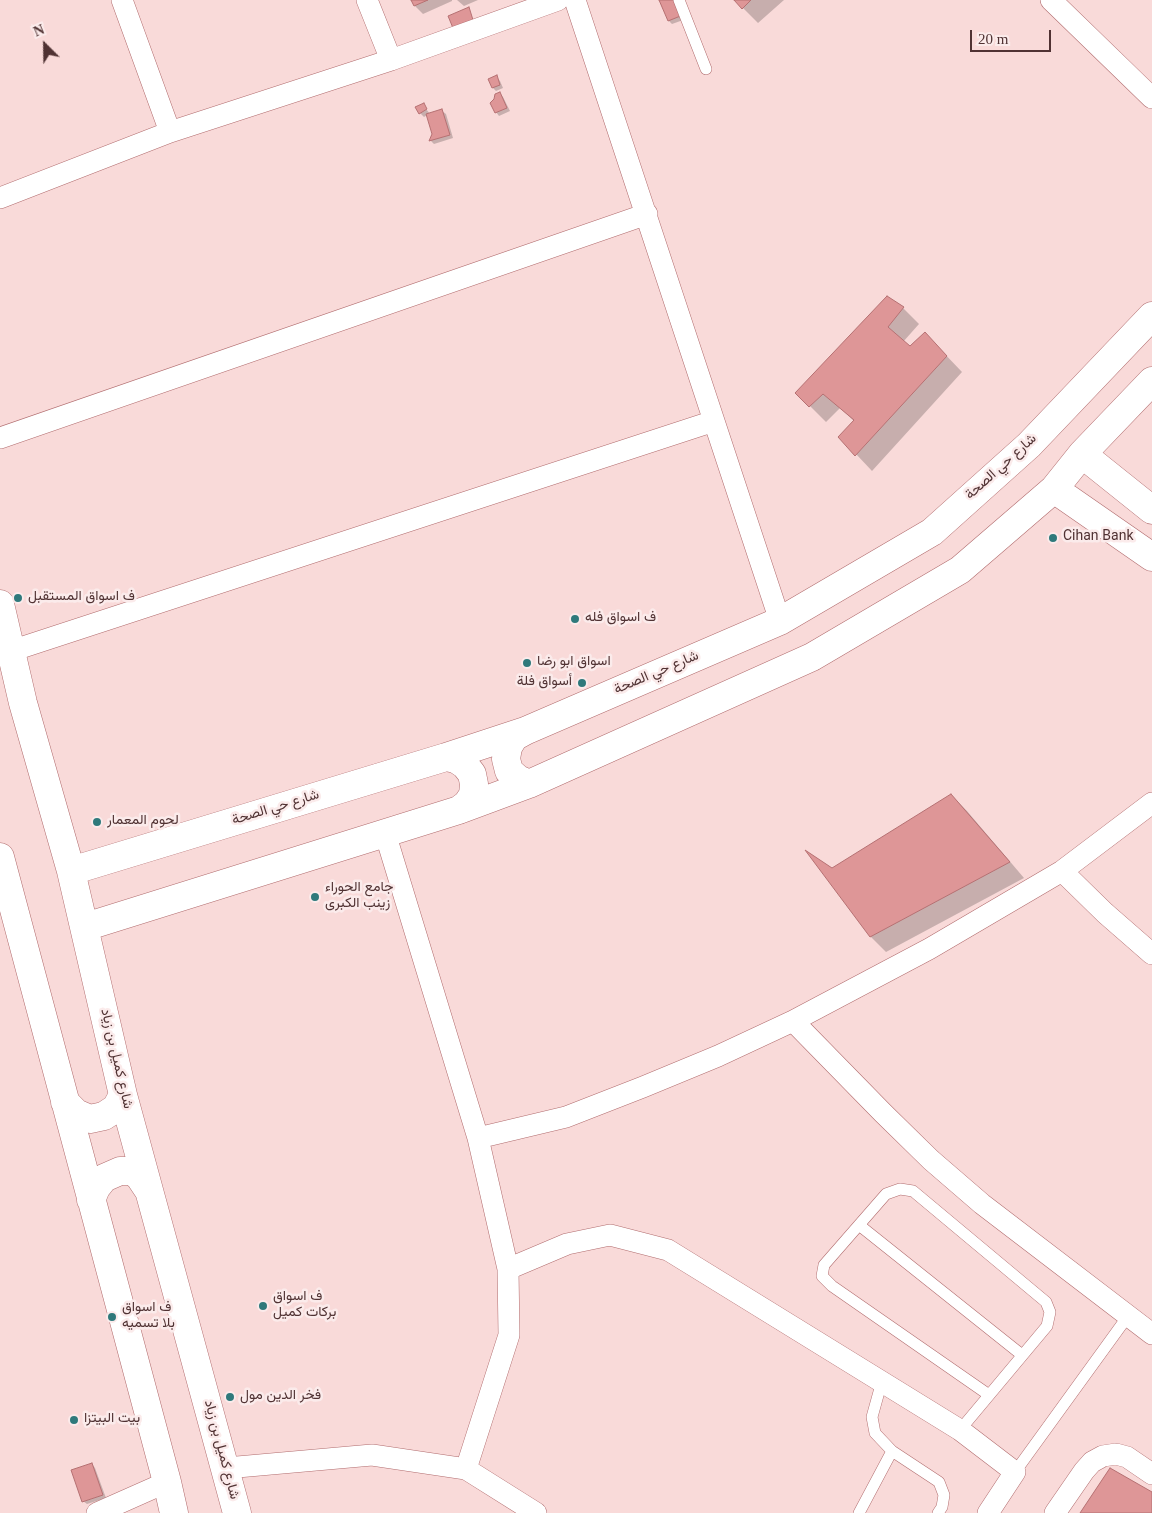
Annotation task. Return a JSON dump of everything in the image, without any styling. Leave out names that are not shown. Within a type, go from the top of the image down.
[{"type":"main road","name":"شارع حي الصحة","points":[[72,871],[446,758],[525,731],[780,621],[932,532],[1029,445],[1152,316]]},
{"type":"main road","points":[[85,927],[459,810],[530,784],[812,657],[960,570],[1054,489],[1082,454],[1152,381]]},
{"type":"main road","points":[[1082,454],[1152,510]]},
{"type":"main road","points":[[1054,489],[1152,557]]},
{"type":"main road","name":"شارع كميل بن زياد","points":[[0,604],[23,703],[72,871],[123,1095],[237,1513]]},
{"type":"main road","points":[[525,731],[514,737],[508,747],[506,759],[510,771],[518,779],[530,784]]},
{"type":"main road","points":[[446,758],[456,759],[466,765],[472,774],[474,784],[473,795],[467,804],[459,810]]},
{"type":"main road","points":[[0,857],[174,1513]]},
{"type":"main road","points":[[65,1102],[76,1113],[90,1119],[104,1116],[116,1108],[123,1095]]},
{"type":"main road","points":[[91,1200],[96,1188],[104,1178],[120,1171],[130,1172],[139,1176],[149,1191]]},
{"type":"street","points":[[122,0],[170,132]]},
{"type":"street","points":[[367,0],[391,60]]},
{"type":"street","points":[[0,198],[170,132],[391,60],[558,0]]},
{"type":"street","points":[[575,0],[780,621]]},
{"type":"street","points":[[1051,0],[1152,98]]},
{"type":"street","points":[[0,438],[647,214]]},
{"type":"street","points":[[11,652],[714,421]]},
{"type":"street","points":[[478,1138],[575,1113],[643,1088],[793,1021],[920,954],[1062,871],[1152,803]]},
{"type":"street","points":[[385,833],[478,1138],[508,1269],[509,1335],[466,1469]]},
{"type":"street","points":[[1062,871],[1105,913],[1152,954]]},
{"type":"street","points":[[793,1021],[883,1113],[982,1204],[1152,1334]]},
{"type":"street","points":[[508,1269],[567,1244],[610,1235],[668,1250],[960,1430],[1015,1472],[988,1513]]},
{"type":"street","points":[[1055,1513],[1084,1471],[1092,1462],[1103,1456],[1116,1454],[1128,1457],[1152,1474]]},
{"type":"street","points":[[226,1468],[372,1455],[466,1469],[536,1513]]},
{"type":"street","points":[[98,1513],[167,1482]]},
{"type":"lane","points":[[679,0],[706,69]]},
{"type":"lane","points":[[960,1430],[1047,1326],[1050,1312],[1046,1302],[913,1191],[900,1189],[886,1194],[824,1265],[822,1276],[832,1286],[989,1395]]},
{"type":"lane","points":[[859,1225],[1022,1356]]},
{"type":"lane","points":[[1015,1472],[1128,1316]]},
{"type":"lane","points":[[882,1381],[872,1417],[875,1433],[892,1451],[939,1482],[944,1496],[938,1513]]},
{"type":"lane","points":[[859,1513],[892,1451]]},
{"type":"building","points":[[411,0],[428,0],[414,6]]},
{"type":"building","points":[[659,0],[677,0],[683,15],[668,21]]},
{"type":"building","points":[[734,0],[751,0],[742,9]]},
{"type":"building","points":[[469,7],[473,20],[453,28],[448,16]]},
{"type":"building","points":[[497,75],[500,85],[492,88],[488,79]]},
{"type":"building","points":[[500,92],[507,108],[495,113],[490,103],[494,99],[495,94]]},
{"type":"building","points":[[424,103],[427,109],[419,114],[415,107]]},
{"type":"building","points":[[442,109],[450,135],[429,141],[432,134],[426,114]]},
{"type":"building","points":[[887,296],[904,307],[888,327],[910,346],[925,332],[947,356],[855,456],[838,437],[854,420],[823,394],[809,407],[795,393]]},
{"type":"building","points":[[951,794],[1010,862],[870,937],[805,850],[832,868]]},
{"type":"building","points":[[92,1463],[103,1495],[82,1502],[71,1470]]},
{"type":"building","points":[[1110,1468],[1152,1492],[1152,1513],[1080,1513]]},
{"type":"place","name":"Cihan Bank","points":[[1053,538]]},
{"type":"place","name":"ف اسواق المستقبل","points":[[18,598]]},
{"type":"place","name":"ف اسواق فله","points":[[575,619]]},
{"type":"place","name":"اسواق ابو رضا","points":[[527,663]]},
{"type":"place","name":"أسواق فلة","points":[[582,683]]},
{"type":"place","name":"لحوم المعمار","points":[[97,822]]},
{"type":"place","name":"جامع الحوراء زينب الكبرى","points":[[315,897]]},
{"type":"place","name":"ف اسواق بركات كميل","points":[[263,1306]]},
{"type":"place","name":"ف اسواق بلا تسميه","points":[[112,1317]]},
{"type":"place","name":"فخر الدين مول","points":[[230,1397]]},
{"type":"place","name":"بيت البيتزا","points":[[74,1420]]}]
